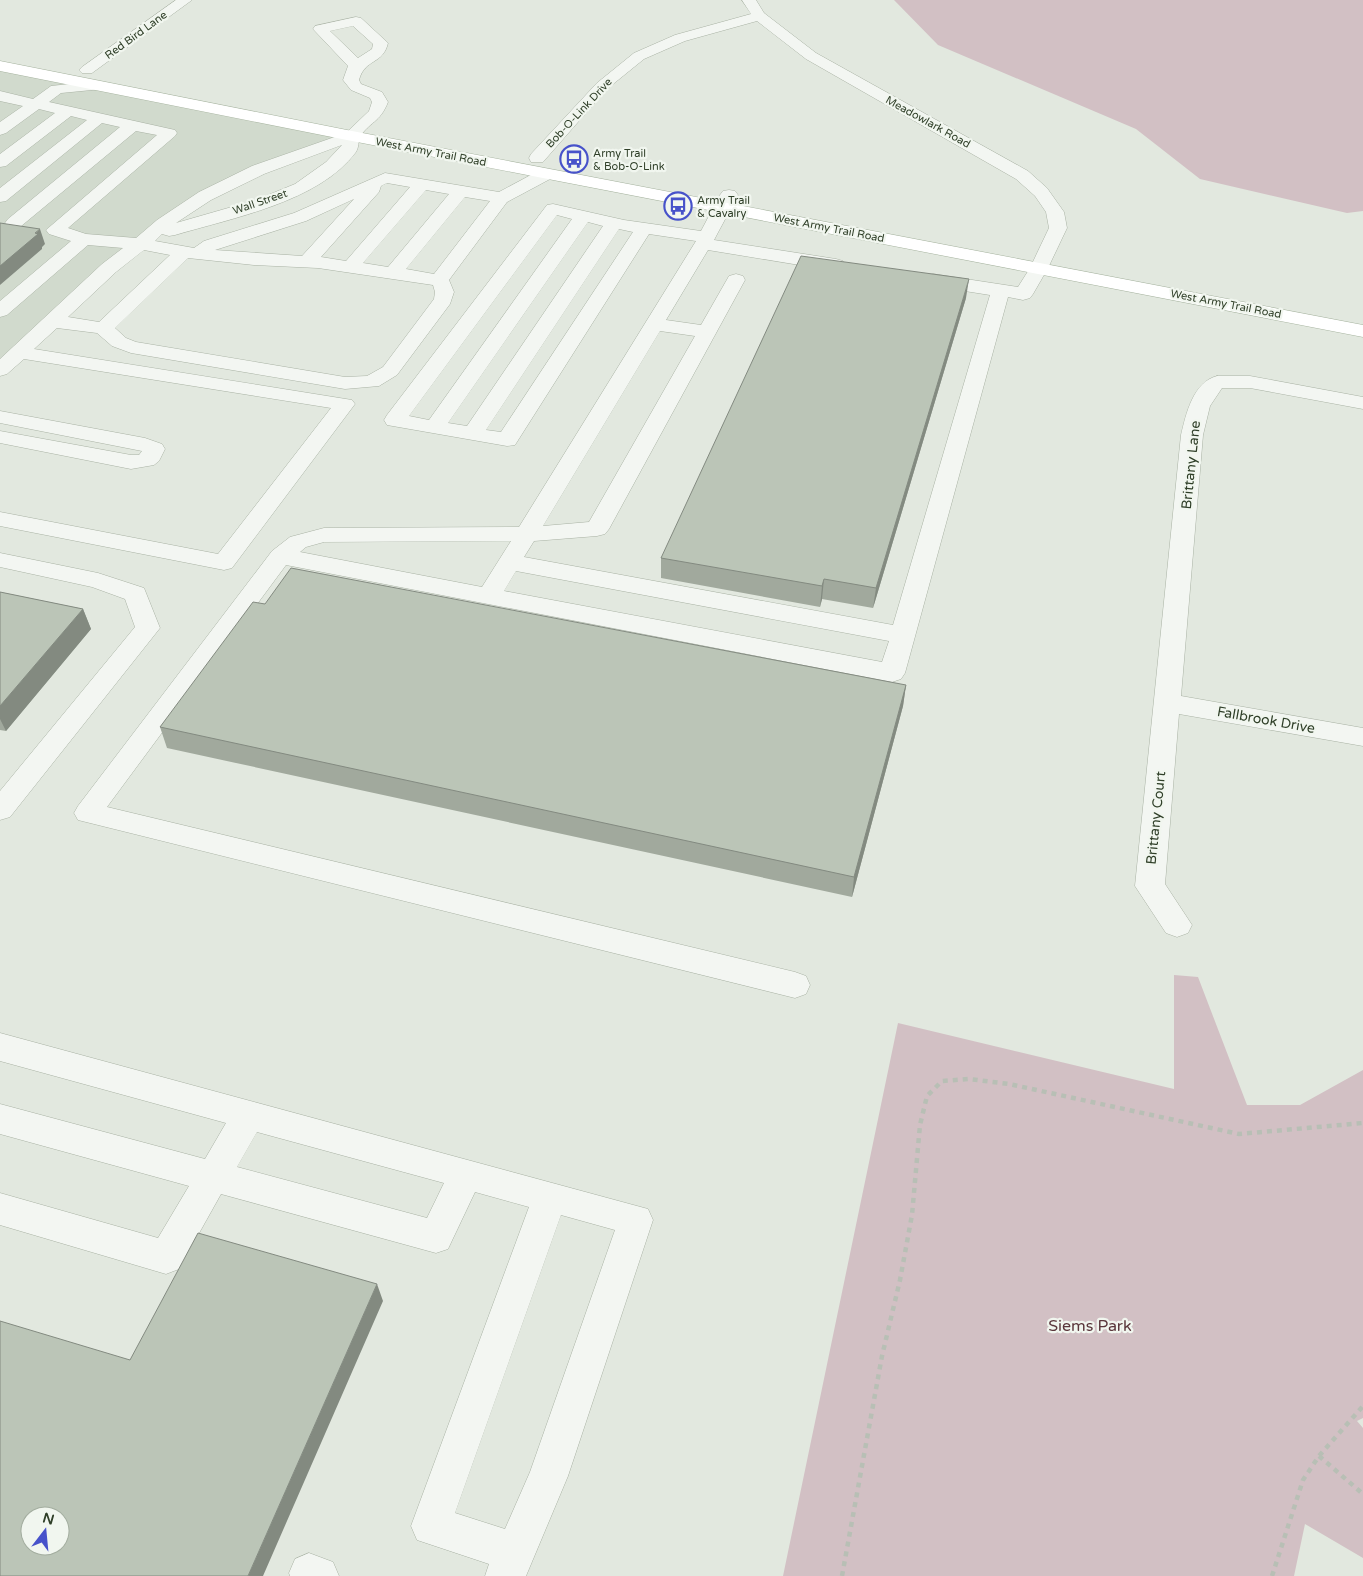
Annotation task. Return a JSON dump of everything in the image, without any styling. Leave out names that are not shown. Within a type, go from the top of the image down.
[{"type":"main road","name":"West Army Trail Road","points":[[0,53],[87,70],[504,166],[726,201]]},
{"type":"main road","name":"West Army Trail Road","points":[[0,66],[97,86],[358,131],[537,158],[726,201],[1042,261],[1363,315]]},
{"type":"main road","name":"West Army Trail Road","points":[[1042,261],[1363,331]]},
{"type":"street","name":"Red Bird Lane","points":[[87,70],[185,0]]},
{"type":"street","name":"Meadowlark Road","points":[[749,0],[759,16],[812,56],[1022,175],[1041,192],[1055,212],[1058,228],[1023,294],[1001,290]]},
{"type":"street","name":"Bob-O-Link Drive","points":[[537,158],[586,106],[602,86],[638,56],[673,40],[759,16]]},
{"type":"street","points":[[357,66],[351,80],[356,87],[376,95],[380,102],[376,113],[358,131]]},
{"type":"street","points":[[0,130],[57,89],[97,86]]},
{"type":"street","points":[[0,96],[169,133],[55,230]]},
{"type":"street","points":[[0,162],[68,111]]},
{"type":"street","points":[[0,198],[99,118]]},
{"type":"street","points":[[7,222],[133,126]]},
{"type":"street","name":"Wall Street","points":[[144,241],[262,204],[301,188],[332,166],[349,149],[358,131]]},
{"type":"street","name":"Wall Street","points":[[0,370],[109,268],[163,224],[214,192],[258,170],[358,131]]},
{"type":"street","points":[[501,198],[504,166]]},
{"type":"street","points":[[439,280],[501,198],[546,174]]},
{"type":"street","points":[[103,328],[192,252],[302,217],[385,178],[501,198]]},
{"type":"street","points":[[307,261],[382,180]]},
{"type":"street","points":[[350,267],[422,184]]},
{"type":"street","points":[[393,273],[461,191]]},
{"type":"street","points":[[489,596],[705,240],[726,201]]},
{"type":"street","points":[[644,228],[507,440],[395,420],[553,209],[614,223],[644,228],[856,268]]},
{"type":"street","points":[[434,427],[583,216]]},
{"type":"street","points":[[261,259],[302,217]]},
{"type":"street","points":[[7,222],[55,230],[84,239],[144,241],[192,252],[261,259],[307,261],[393,273],[439,280],[444,287],[443,300],[390,371],[372,382],[356,384],[131,347],[111,337],[103,328],[51,321]]},
{"type":"street","points":[[473,434],[614,223]]},
{"type":"street","points":[[0,312],[84,239]]},
{"type":"street","points":[[280,556],[892,673],[1001,290],[914,277]]},
{"type":"street","points":[[736,280],[597,529],[527,534],[324,535],[298,542],[280,556],[88,814],[795,985]]},
{"type":"street","points":[[654,324],[707,332]]},
{"type":"street","points":[[0,519],[224,562],[345,404],[18,352]]},
{"type":"street","name":"Brittany Lane","points":[[1168,703],[1192,435],[1198,405],[1204,394],[1217,382],[1250,382],[1363,403]]},
{"type":"street","points":[[0,417],[146,444],[154,449],[153,454],[142,462],[0,437]]},
{"type":"street","points":[[70,450],[87,433]]},
{"type":"street","points":[[0,560],[98,580],[135,594],[148,628],[0,810]]},
{"type":"street","points":[[509,562],[903,635]]},
{"type":"street","name":"Fallbrook Drive","points":[[1168,703],[1363,737]]},
{"type":"street","name":"Brittany Court","points":[[1168,703],[1150,886],[1178,925]]},
{"type":"street","points":[[0,1047],[636,1220],[548,1476],[510,1564],[431,1526],[550,1197]]},
{"type":"street","points":[[0,1209],[166,1257],[249,1115]]},
{"type":"street","points":[[0,1120],[436,1237],[466,1174]]},
{"type":"path","points":[[842,1576],[882,1356],[900,1280],[912,1215],[920,1125],[927,1096],[942,1081],[969,1078],[1010,1084],[1186,1124],[1239,1134],[1363,1123]]},
{"type":"path","points":[[1272,1576],[1303,1480],[1319,1456],[1363,1406]]},
{"type":"path","points":[[1319,1456],[1363,1494]]},
{"type":"shaded area","points":[[0,71],[337,137],[211,186],[0,360]]},
{"type":"green space","points":[[894,0],[1363,0],[1363,211],[1347,213],[1200,179],[1136,129],[938,45]]},
{"type":"green space","name":"Siems Park","points":[[1174,975],[1198,977],[1247,1105],[1300,1105],[1363,1070],[1363,1418],[1357,1421],[1363,1428],[1363,1558],[1305,1524],[1294,1576],[783,1576],[898,1023],[1174,1089]]},
{"type":"building","points":[[0,223],[40,229],[35,233],[38,234],[0,266]]},
{"type":"building","points":[[801,256],[969,279],[876,588],[824,579],[822,586],[661,558]]},
{"type":"building","points":[[291,568],[906,685],[854,877],[160,727],[253,602],[265,604]]},
{"type":"building","points":[[0,592],[83,609],[0,706]]},
{"type":"building","points":[[198,1233],[377,1284],[248,1576],[0,1576],[0,1321],[130,1360]]},
{"type":"place","name":"Army Trail & Bob-O-Link","points":[[574,159]]},
{"type":"place","name":"Army Trail & Cavalry","points":[[678,206]]}]
